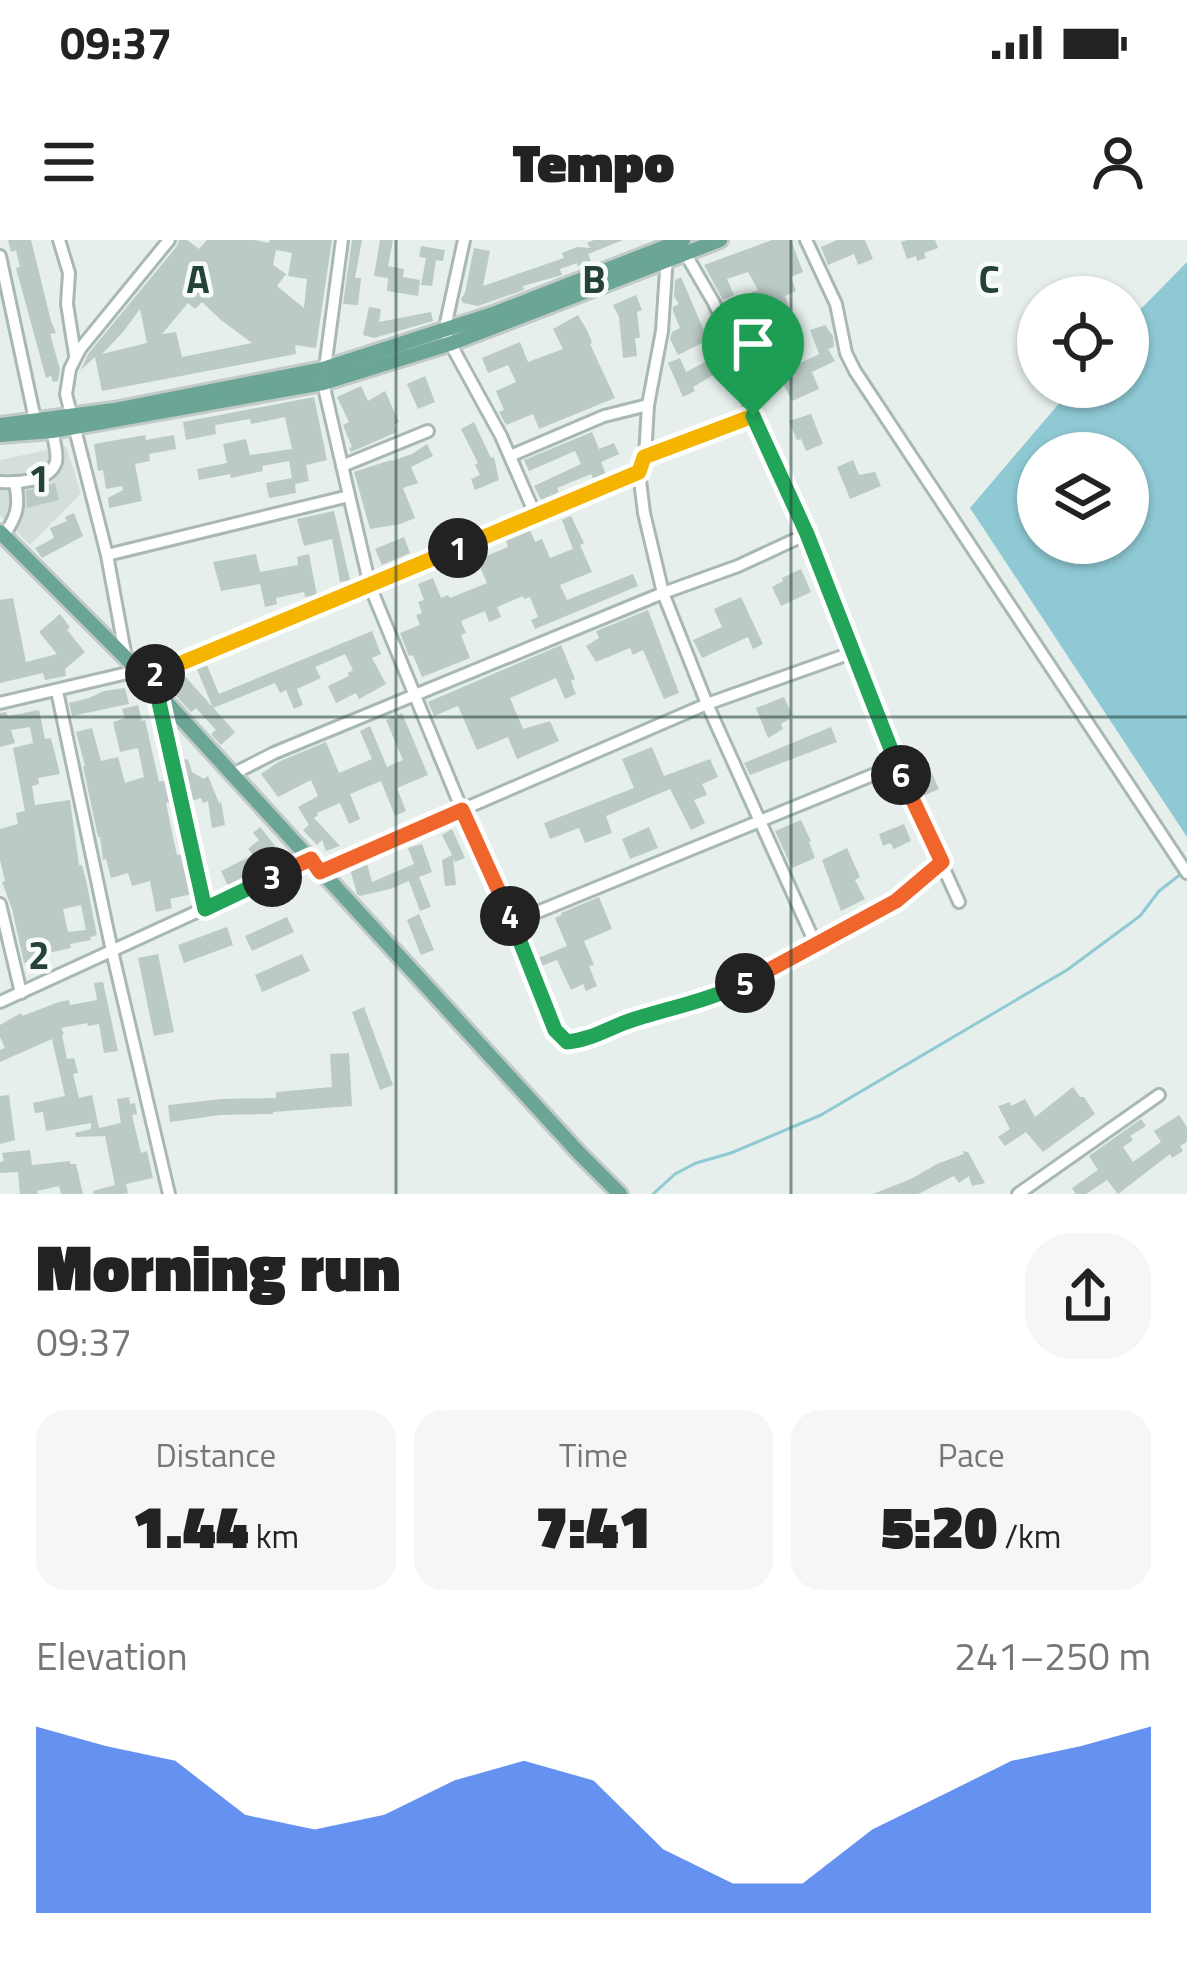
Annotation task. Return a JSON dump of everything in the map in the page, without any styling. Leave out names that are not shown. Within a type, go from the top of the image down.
[{"type":"main road","points":[[0,435],[323,376],[448,337],[675,246],[720,240]]},
{"type":"main road","points":[[0,424],[41,428]]},
{"type":"main road","points":[[2,533],[135,669],[620,1194]]},
{"type":"street","points":[[59,240],[69,273],[67,304],[76,358]]},
{"type":"street","points":[[135,669],[66,394],[70,369],[88,339],[169,240]]},
{"type":"street","points":[[342,240],[323,376],[370,586],[555,1030],[567,1042],[590,1037],[740,986],[896,901],[942,862]]},
{"type":"street","points":[[464,240],[448,337],[535,514]]},
{"type":"street","points":[[806,240],[836,304],[845,353],[855,371],[1187,873]]},
{"type":"street","points":[[675,246],[639,472],[644,513],[663,593],[707,704],[815,943]]},
{"type":"street","points":[[675,246],[714,303],[728,333],[753,416],[807,534],[896,765],[959,902]]},
{"type":"street","points":[[0,256],[41,428],[56,459],[46,475],[0,482]]},
{"type":"street","points":[[510,456],[604,416],[648,405]]},
{"type":"street","points":[[342,466],[428,431]]},
{"type":"street","points":[[0,703],[135,669],[370,586],[639,472]]},
{"type":"street","points":[[2,533],[17,517],[15,483]]},
{"type":"street","points":[[107,554],[349,496]]},
{"type":"street","points":[[231,775],[274,752],[807,534]]},
{"type":"street","points":[[0,1002],[205,909],[462,810],[707,704],[851,653]]},
{"type":"street","points":[[57,691],[170,1194]]},
{"type":"street","points":[[157,693],[205,909]]},
{"type":"street","points":[[513,922],[896,765]]},
{"type":"street","points":[[0,904],[21,993]]},
{"type":"street","points":[[1023,1193],[1159,1095]]},
{"type":"path","points":[[644,457],[753,416]]},
{"type":"shaded area","points":[[66,446],[81,493],[30,545],[0,515],[0,460]]},
{"type":"water","points":[[1187,262],[1187,837],[970,508],[1017,453],[1017,564],[1149,564],[1149,432],[1035,432],[1055,408],[1149,408],[1149,301]]},
{"type":"building","points":[[8,240],[31,240],[56,333],[50,334],[60,369],[58,381],[46,378],[16,268],[20,267],[16,250],[11,252]]},
{"type":"building","points":[[179,240],[199,249],[207,240],[332,240],[316,348],[295,345],[296,354],[102,391],[95,357],[81,370],[88,354]],"holes":[[[276,250],[292,253],[288,276],[307,279],[304,308],[277,286],[286,274],[273,265]],[[202,302],[252,343],[182,357],[176,332],[162,334],[188,303],[195,309]],[[140,309],[147,343],[102,354]]]},
{"type":"building","points":[[352,240],[362,240],[355,278],[361,278],[358,305],[343,304]]},
{"type":"building","points":[[380,240],[393,240],[388,266],[404,269],[403,277],[420,280],[418,296],[387,291],[388,278],[374,276]]},
{"type":"building","points":[[623,240],[588,254],[591,261],[560,269],[562,275],[523,286],[524,290],[478,306],[461,299],[474,248],[490,251],[483,286],[564,258],[562,253],[577,247],[590,248],[587,243]]},
{"type":"building","points":[[772,240],[791,240],[803,272],[791,277],[796,291],[785,296],[798,331],[784,337],[777,318],[756,326],[745,295],[758,290],[748,272],[727,279],[734,295],[723,300],[704,265]]},
{"type":"building","points":[[837,240],[865,240],[873,259],[858,265],[854,254],[828,265],[821,247]]},
{"type":"building","points":[[935,240],[938,248],[924,253],[926,258],[907,259],[901,242]]},
{"type":"building","points":[[421,246],[445,250],[443,261],[436,260],[432,286],[421,285],[426,258],[419,257]]},
{"type":"building","points":[[681,277],[708,340],[678,355],[670,339],[680,328],[673,307],[679,304],[674,296],[675,280]]},
{"type":"building","points":[[636,295],[642,310],[637,312],[637,356],[623,358],[619,317],[613,305]]},
{"type":"building","points":[[369,307],[381,309],[379,322],[431,312],[433,321],[374,338],[363,335]]},
{"type":"building","points":[[578,315],[615,398],[539,429],[533,414],[506,425],[496,391],[516,382],[508,365],[488,373],[482,358],[520,342],[528,362],[563,349],[553,329]]},
{"type":"building","points":[[748,322],[758,346],[782,337],[787,350],[770,357],[777,374],[758,381],[754,369],[750,371],[736,327]]},
{"type":"building","points":[[825,325],[833,336],[834,347],[828,349],[835,361],[812,372],[819,389],[792,401],[778,374],[819,354],[810,330]]},
{"type":"building","points":[[680,358],[686,372],[713,358],[720,371],[683,397],[668,363]]},
{"type":"building","points":[[425,376],[435,402],[418,409],[407,384]]},
{"type":"building","points":[[361,386],[368,401],[385,391],[399,422],[394,425],[397,432],[351,452],[343,425],[349,422],[337,397]]},
{"type":"building","points":[[314,397],[327,460],[306,465],[309,481],[295,484],[296,493],[269,498],[266,483],[292,478],[289,461],[231,478],[230,474],[199,480],[197,469],[227,463],[223,444],[246,439],[250,455],[292,449],[285,417],[215,425],[216,434],[186,440],[183,422]]},
{"type":"building","points":[[811,414],[823,444],[806,451],[789,421]]},
{"type":"building","points":[[474,422],[494,457],[499,480],[475,490],[471,479],[480,475],[478,463],[461,429]]},
{"type":"building","points":[[592,432],[599,449],[614,443],[619,454],[601,462],[606,475],[594,480],[591,474],[541,500],[534,486],[581,464],[575,451],[529,471],[524,460]]},
{"type":"building","points":[[145,435],[146,440],[174,435],[176,449],[149,454],[150,461],[135,464],[142,501],[109,508],[108,498],[123,490],[122,486],[106,489],[94,444]]},
{"type":"building","points":[[427,444],[433,456],[411,467],[418,483],[403,488],[415,518],[370,529],[354,472],[412,454]]},
{"type":"building","points":[[853,460],[859,475],[875,472],[881,486],[850,499],[837,467]]},
{"type":"building","points":[[55,483],[59,500],[27,508],[26,491]]},
{"type":"building","points":[[334,511],[350,580],[340,582],[332,539],[304,546],[297,519]]},
{"type":"building","points":[[74,513],[83,536],[42,558],[35,548],[54,538],[50,528]]},
{"type":"building","points":[[571,516],[592,572],[560,585],[567,600],[633,574],[638,586],[535,629],[531,620],[538,617],[530,597],[523,596],[497,607],[501,617],[489,622],[485,611],[461,621],[470,658],[422,677],[400,633],[420,625],[418,602],[424,600],[418,584],[433,578],[441,598],[450,598],[487,583],[477,560],[508,547],[505,538],[529,528],[535,542],[542,539],[550,558],[573,549],[562,520]]},
{"type":"building","points":[[404,537],[410,553],[382,565],[375,549]]},
{"type":"building","points":[[256,554],[260,572],[298,565],[297,557],[309,554],[317,595],[305,597],[304,592],[276,598],[277,604],[265,607],[260,584],[221,591],[213,562]]},
{"type":"building","points":[[801,569],[811,592],[781,606],[772,587]]},
{"type":"building","points":[[741,597],[763,644],[753,649],[748,637],[702,658],[693,640],[722,627],[714,609]]},
{"type":"building","points":[[13,598],[26,662],[57,654],[39,632],[60,614],[70,627],[67,630],[85,652],[65,669],[66,676],[45,680],[43,673],[0,683],[0,600]]},
{"type":"building","points":[[648,610],[679,693],[664,699],[643,650],[633,655],[630,648],[596,662],[586,646],[599,638],[596,631]]},
{"type":"building","points":[[372,631],[381,654],[372,658],[386,684],[359,699],[356,693],[336,703],[328,686],[353,670],[345,654],[315,667],[321,678],[297,689],[303,705],[294,709],[286,690],[280,693],[275,683],[213,708],[196,667],[206,663],[219,694]]},
{"type":"building","points":[[561,645],[576,694],[565,699],[556,678],[510,698],[523,729],[550,721],[559,741],[517,759],[508,737],[477,750],[458,706],[434,716],[428,702]]},
{"type":"building","points":[[182,673],[235,732],[221,745],[211,734],[216,730],[196,708],[191,712],[166,685]]},
{"type":"building","points":[[125,688],[129,704],[72,716],[69,703]]},
{"type":"building","points":[[784,697],[793,717],[768,738],[756,708]]},
{"type":"building","points":[[138,705],[159,782],[167,780],[174,842],[177,855],[183,854],[192,894],[170,899],[172,908],[156,912],[150,881],[132,886],[128,873],[111,878],[103,860],[76,732],[92,728],[101,761],[118,757],[125,783],[144,777],[138,748],[120,752],[113,722],[125,718],[122,709]]},
{"type":"building","points":[[39,710],[45,739],[51,738],[60,774],[38,778],[39,784],[32,786],[35,805],[70,800],[79,865],[97,935],[24,963],[2,882],[0,829],[18,824],[16,813],[25,811],[13,748],[33,743],[30,727],[11,730],[15,743],[0,747],[0,713],[8,716]],"holes":[[[81,905],[86,930],[68,932],[63,909]]]},
{"type":"building","points":[[402,713],[428,775],[397,788],[406,811],[395,816],[381,781],[350,794],[360,819],[349,824],[340,803],[317,813],[314,818],[340,846],[326,851],[322,840],[317,845],[303,830],[309,825],[298,807],[318,796],[311,780],[278,797],[261,774],[326,742],[339,773],[372,759],[360,731],[370,726],[387,767],[403,760],[386,720]]},
{"type":"building","points":[[831,727],[837,742],[750,775],[744,763]]},
{"type":"building","points":[[652,747],[664,776],[710,759],[718,777],[702,784],[707,795],[694,800],[705,823],[691,830],[670,789],[606,816],[612,833],[585,843],[579,828],[550,839],[544,823],[634,788],[622,759]]},
{"type":"building","points":[[188,759],[192,772],[204,779],[208,776],[221,802],[225,825],[212,828],[208,801],[191,801],[182,760]]},
{"type":"building","points":[[927,763],[939,789],[923,796],[911,770]]},
{"type":"building","points":[[801,820],[815,858],[792,868],[775,831]]},
{"type":"building","points":[[904,824],[911,841],[894,849],[890,843],[883,846],[879,834]]},
{"type":"building","points":[[260,827],[280,852],[260,871],[228,886],[221,871],[253,855],[248,849],[259,840],[253,833]]},
{"type":"building","points":[[649,827],[658,848],[630,859],[622,839]]},
{"type":"building","points":[[452,829],[465,858],[455,862],[453,858],[456,885],[445,886],[442,860],[452,855],[442,835]]},
{"type":"building","points":[[422,844],[432,872],[419,877],[431,907],[420,911],[409,881],[357,894],[350,869],[367,864],[372,882],[414,864],[408,848]]},
{"type":"building","points":[[847,848],[865,899],[841,911],[822,860]]},
{"type":"building","points":[[599,897],[612,929],[584,941],[597,986],[586,991],[583,984],[571,990],[557,960],[541,966],[538,958],[567,946],[555,918]]},
{"type":"building","points":[[419,914],[434,950],[421,955],[407,920]]},
{"type":"building","points":[[287,917],[294,932],[252,951],[245,936]]},
{"type":"building","points":[[227,927],[233,945],[184,963],[178,945]]},
{"type":"building","points":[[158,954],[174,1032],[154,1036],[138,958]]},
{"type":"building","points":[[302,954],[310,971],[262,992],[255,975]]},
{"type":"building","points":[[103,982],[118,1051],[104,1053],[99,1024],[61,1028],[67,1059],[74,1058],[78,1073],[73,1074],[79,1098],[92,1095],[99,1128],[121,1123],[117,1099],[129,1097],[130,1104],[135,1103],[137,1114],[132,1115],[141,1153],[147,1151],[153,1178],[126,1184],[128,1193],[123,1194],[94,1194],[115,1185],[105,1136],[76,1137],[75,1133],[91,1129],[91,1123],[46,1131],[43,1112],[35,1113],[33,1103],[65,1096],[52,1039],[0,1062],[0,1050],[5,1048],[0,1025],[59,1002],[97,1000],[94,983]]},
{"type":"building","points":[[364,1007],[393,1085],[380,1090],[352,1012]]},
{"type":"building","points":[[349,1053],[352,1106],[170,1122],[168,1105],[276,1098],[276,1092],[332,1087],[330,1054]]},
{"type":"building","points":[[1073,1087],[1095,1114],[1043,1152],[1026,1132],[1005,1146],[998,1137],[1010,1129],[998,1106],[1025,1099],[1035,1117]]},
{"type":"building","points":[[9,1095],[15,1140],[0,1144],[0,1096]]},
{"type":"building","points":[[1179,1115],[1187,1127],[1187,1142],[1180,1146],[1183,1151],[1172,1158],[1170,1154],[1118,1194],[1107,1180],[1086,1194],[1076,1194],[1072,1188],[1098,1170],[1089,1156],[1141,1119],[1146,1126],[1123,1147],[1133,1162],[1161,1142],[1154,1131]]},
{"type":"building","points":[[30,1150],[32,1165],[76,1164],[83,1194],[61,1194],[59,1186],[38,1194],[20,1194],[18,1172],[0,1173],[2,1153]]},
{"type":"building","points":[[964,1154],[985,1183],[972,1186],[969,1176],[959,1183],[954,1176],[918,1194],[873,1194]]},
{"type":"waterway","points":[[653,1194],[696,1163],[821,1115],[1067,970],[1140,916],[1159,891],[1181,874]]},
{"type":"route","points":[[753,416],[807,534],[896,765],[942,862],[896,901],[740,986],[575,1042],[567,1042],[555,1030],[462,810],[320,872],[311,859],[205,909],[157,693],[143,679],[639,472],[644,457],[753,416]]}]
